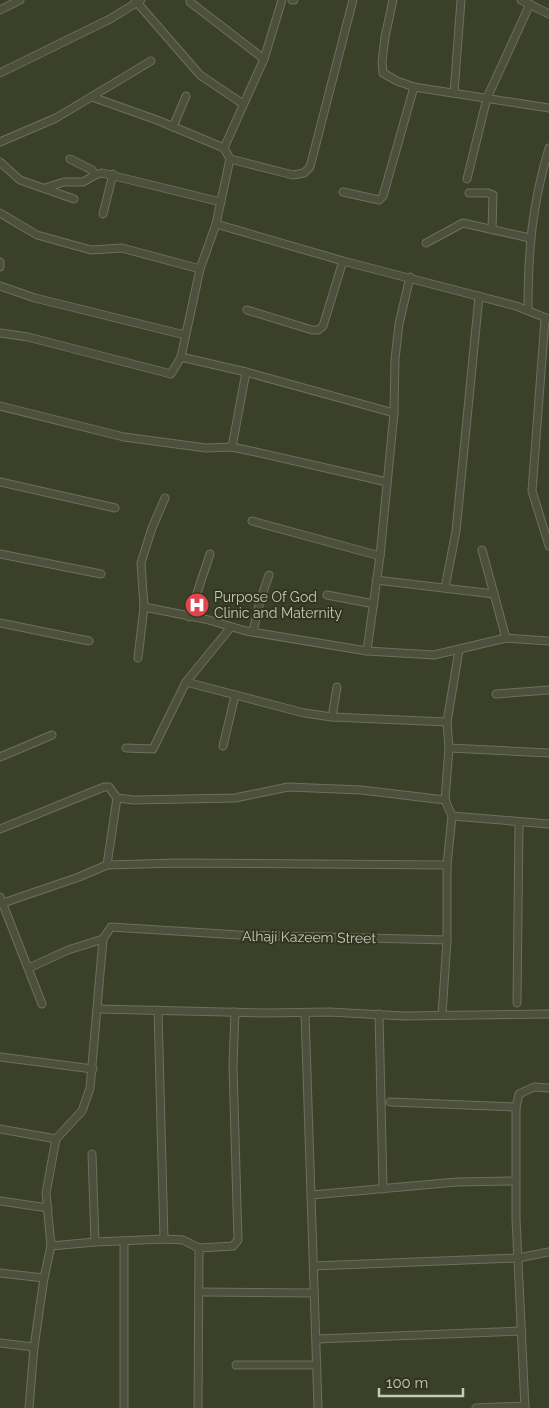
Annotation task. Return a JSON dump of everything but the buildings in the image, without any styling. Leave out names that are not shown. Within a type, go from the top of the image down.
[{"type":"street","points":[[0,10],[20,0]]},
{"type":"street","points":[[224,148],[264,59],[282,0]]},
{"type":"street","points":[[230,159],[293,174],[304,173],[310,167],[353,0]]},
{"type":"street","points":[[393,0],[385,37],[382,68],[383,73],[390,78],[414,87],[549,108]]},
{"type":"street","points":[[454,93],[461,0]]},
{"type":"street","points":[[521,0],[549,14]]},
{"type":"street","points":[[0,73],[138,1],[200,75],[243,104]]},
{"type":"street","points":[[190,2],[264,59]]},
{"type":"street","points":[[467,179],[487,98],[530,4]]},
{"type":"street","points":[[0,142],[41,126],[151,61]]},
{"type":"street","points":[[343,192],[379,200],[384,196],[414,87]]},
{"type":"street","points":[[172,127],[186,96]]},
{"type":"street","points":[[0,333],[28,337],[171,374],[181,357],[200,269],[216,224],[230,159],[224,148],[92,97]]},
{"type":"street","points":[[528,310],[530,238],[540,180],[549,148]]},
{"type":"street","points":[[70,159],[92,170],[94,175]]},
{"type":"street","points":[[0,162],[20,180],[74,199]]},
{"type":"street","points":[[46,188],[64,182],[80,183],[94,175],[113,174],[221,202]]},
{"type":"street","points":[[104,214],[113,174]]},
{"type":"street","points":[[469,193],[488,192],[493,195],[492,230]]},
{"type":"street","points":[[0,213],[36,235],[91,250],[122,248],[200,269]]},
{"type":"street","points":[[426,243],[463,223],[530,238]]},
{"type":"street","points":[[216,224],[343,261],[410,277],[528,310],[547,319],[532,491],[549,546]]},
{"type":"street","points":[[246,310],[312,330],[318,330],[323,326],[343,261]]},
{"type":"street","points":[[0,262],[0,267]]},
{"type":"street","points":[[367,651],[380,556],[394,413],[395,359],[399,324],[410,277]]},
{"type":"street","points":[[0,286],[35,298],[185,335]]},
{"type":"street","points":[[445,588],[456,531],[479,296]]},
{"type":"street","points":[[181,357],[246,372],[394,413]]},
{"type":"street","points":[[232,448],[246,372]]},
{"type":"street","points":[[0,406],[124,438],[206,448],[232,448],[387,482]]},
{"type":"street","points":[[0,482],[116,508]]},
{"type":"street","points":[[138,658],[144,607],[140,563],[165,498]]},
{"type":"street","points":[[252,521],[380,556]]},
{"type":"street","points":[[482,550],[506,638]]},
{"type":"street","points":[[0,554],[100,574]]},
{"type":"street","points":[[189,617],[210,554]]},
{"type":"street","points":[[253,632],[260,601],[269,575]]},
{"type":"street","points":[[376,580],[494,594]]},
{"type":"street","points":[[327,595],[374,604]]},
{"type":"street","points":[[144,607],[205,619],[253,632],[367,651],[434,656],[506,638],[549,641]]},
{"type":"street","points":[[0,623],[89,641]]},
{"type":"street","points":[[126,748],[153,749],[186,682],[231,627]]},
{"type":"street","points":[[442,1015],[447,940],[446,865],[452,816],[445,800],[450,748],[447,722],[458,650]]},
{"type":"street","points":[[186,682],[304,713],[332,717],[447,722]]},
{"type":"street","points":[[332,717],[337,687]]},
{"type":"street","points":[[496,694],[549,690]]},
{"type":"street","points":[[223,746],[235,696]]},
{"type":"street","points":[[0,757],[52,735]]},
{"type":"street","points":[[450,748],[549,753]]},
{"type":"street","points":[[0,830],[109,786],[117,798],[108,864]]},
{"type":"street","points":[[117,798],[134,800],[235,798],[288,787],[361,790],[445,800]]},
{"type":"street","points":[[452,816],[549,824]]},
{"type":"street","points":[[517,1003],[519,823]]},
{"type":"street","points":[[42,1004],[2,900],[108,864],[446,865]]},
{"type":"street","name":"Alhaji Kazeem Street","points":[[103,939],[111,926],[121,926],[239,935],[447,940]]},
{"type":"street","points":[[29,968],[68,950],[103,939],[93,1069],[84,1106],[56,1139],[46,1193],[51,1246],[44,1278],[34,1347],[29,1408]]},
{"type":"street","points":[[97,1009],[305,1014],[549,1014]]},
{"type":"street","points":[[158,1010],[164,1239]]},
{"type":"street","points":[[51,1246],[164,1239],[182,1240],[199,1248],[233,1246],[238,1240],[233,1066],[235,1012]]},
{"type":"street","points":[[305,1014],[318,1408]]},
{"type":"street","points":[[379,1014],[383,1189]]},
{"type":"street","points":[[0,1057],[93,1069]]},
{"type":"street","points":[[476,1408],[525,1407],[515,1181],[516,1107],[519,1094],[526,1089],[549,1088]]},
{"type":"street","points":[[390,1102],[516,1107]]},
{"type":"street","points":[[0,1129],[56,1139]]},
{"type":"street","points":[[92,1154],[95,1242]]},
{"type":"street","points":[[311,1195],[457,1182],[515,1181]]},
{"type":"street","points":[[0,1202],[48,1208]]},
{"type":"street","points":[[124,1242],[124,1408]]},
{"type":"street","points":[[198,1408],[199,1248]]},
{"type":"street","points":[[314,1266],[518,1258],[549,1252]]},
{"type":"street","points":[[0,1273],[44,1278]]},
{"type":"street","points":[[200,1292],[314,1293]]},
{"type":"street","points":[[316,1339],[522,1331]]},
{"type":"street","points":[[0,1343],[34,1347]]},
{"type":"street","points":[[236,1365],[317,1366]]},
{"type":"place","name":"Purpose Of God Clinic and Maternity","points":[[197,605]]}]
